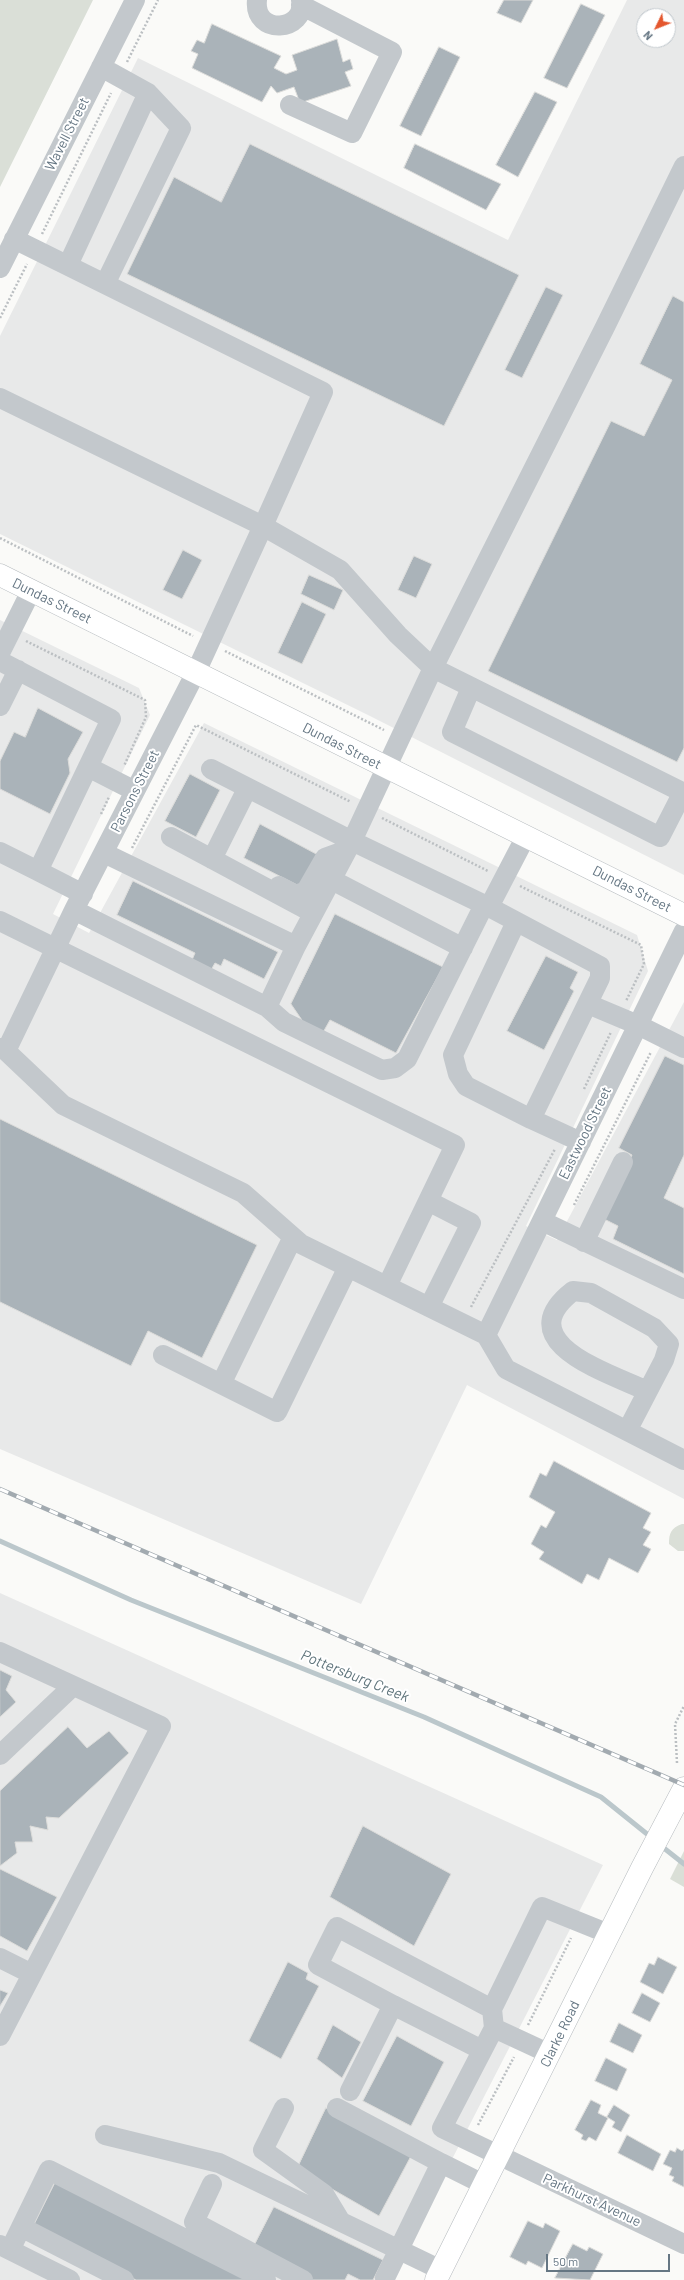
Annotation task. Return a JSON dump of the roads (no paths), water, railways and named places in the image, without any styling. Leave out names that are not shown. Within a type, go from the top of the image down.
[{"type":"main road","name":"Dundas Street","points":[[0,576],[684,915]]},
{"type":"main road","name":"Clarke Road","points":[[439,2275],[642,1868],[682,1793]]},
{"type":"street","name":"Wavell Street","points":[[0,268],[135,0]]},
{"type":"street","points":[[257,0],[260,16],[265,21],[278,26],[292,22],[297,17],[301,3],[392,52],[352,133],[290,105]]},
{"type":"street","points":[[14,239],[105,284],[182,128],[148,92],[101,67]]},
{"type":"street","points":[[68,266],[148,92]]},
{"type":"street","points":[[267,1007],[296,946],[332,880],[367,810],[433,668],[606,328],[684,166]]},
{"type":"street","name":"Parsons Street","points":[[3,1050],[56,949],[196,672],[323,392],[105,284]]},
{"type":"street","points":[[0,398],[263,526],[340,570],[398,635],[433,668],[683,792],[660,837],[452,732],[471,688]]},
{"type":"street","points":[[0,653],[31,591]]},
{"type":"street","points":[[0,661],[111,719],[38,871]]},
{"type":"street","points":[[0,706],[18,670]]},
{"type":"street","points":[[88,768],[135,791]]},
{"type":"street","points":[[211,770],[349,846],[486,906],[600,966],[600,978],[531,1119]]},
{"type":"street","points":[[220,863],[247,789]]},
{"type":"street","points":[[0,852],[38,871],[79,902],[267,1007],[284,1022],[382,1070],[395,1068],[406,1059],[463,948],[486,906],[504,879],[526,836]]},
{"type":"street","points":[[171,837],[313,913]]},
{"type":"street","points":[[220,863],[247,868],[296,895],[306,892],[326,858],[349,846]]},
{"type":"street","points":[[104,853],[296,946]]},
{"type":"street","points":[[332,880],[463,948]]},
{"type":"street","points":[[0,921],[455,1145],[387,1286]]},
{"type":"street","points":[[516,922],[453,1055],[458,1074],[466,1086],[531,1119],[572,1137]]},
{"type":"street","name":"Eastwood Street","points":[[486,1335],[542,1222],[572,1137],[638,1025],[684,932]]},
{"type":"street","points":[[588,1004],[638,1025],[684,1048]]},
{"type":"street","points":[[3,1050],[63,1105],[243,1193],[301,1244],[486,1335],[506,1369],[684,1460]]},
{"type":"street","points":[[584,1242],[623,1162]]},
{"type":"street","points":[[428,1201],[471,1223],[429,1307]]},
{"type":"street","points":[[542,1222],[684,1289]]},
{"type":"street","points":[[221,1384],[293,1237]]},
{"type":"street","points":[[163,1355],[277,1412],[348,1267]]},
{"type":"street","points":[[627,1431],[668,1351],[669,1344],[665,1337],[654,1328],[591,1293],[574,1291],[562,1300],[553,1313],[550,1327],[556,1340],[570,1353],[647,1391]]},
{"type":"street","points":[[0,1652],[161,1726],[0,2036]]},
{"type":"street","points":[[0,1755],[73,1686]]},
{"type":"street","points":[[492,2008],[337,1927],[318,1965],[482,2050],[494,2028],[492,2008],[542,1907],[610,1934]]},
{"type":"street","points":[[0,1958],[32,1974]]},
{"type":"street","points":[[350,2091],[393,2005]]},
{"type":"street","points":[[494,2028],[550,2054]]},
{"type":"street","name":"Parkhurst Avenue","points":[[482,2050],[442,2128],[684,2244]]},
{"type":"street","points":[[284,2108],[263,2150],[324,2194],[341,2222]]},
{"type":"street","points":[[337,2108],[484,2185]]},
{"type":"street","points":[[105,2135],[220,2163],[398,2249],[439,2275]]},
{"type":"street","points":[[385,2278],[398,2249],[442,2163]]},
{"type":"street","points":[[70,2280],[5,2247],[20,2227],[49,2170],[266,2280]]},
{"type":"street","points":[[212,2184],[194,2222],[303,2280]]},
{"type":"street","points":[[20,2227],[124,2280]]},
{"type":"waterway","name":"Pottersburg Creek","points":[[0,1541],[131,1600],[424,1717],[601,1797],[652,1838]]},
{"type":"waterway","name":"Pottersburg Creek","points":[[660,1845],[684,1864]]},
{"type":"railway","points":[[0,1489],[684,1785]]}]
